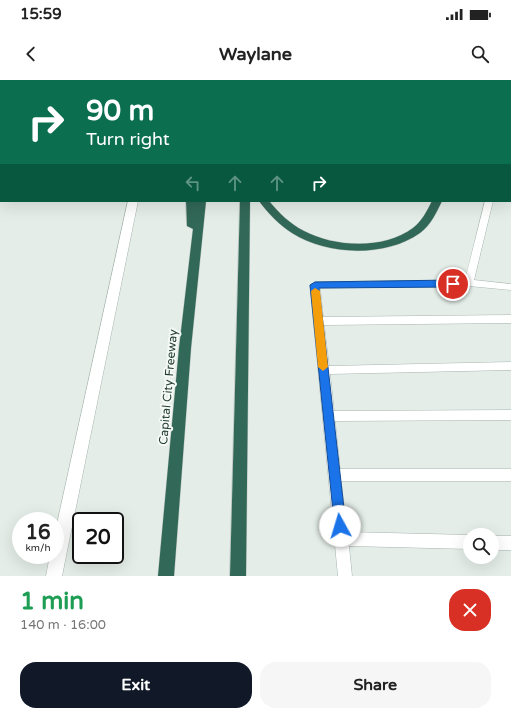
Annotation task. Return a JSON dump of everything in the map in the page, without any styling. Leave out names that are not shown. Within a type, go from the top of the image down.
[{"type":"highway","points":[[191,202],[195,265]]},
{"type":"highway","name":"Capital City Freeway","points":[[166,576],[186,348],[201,202]]},
{"type":"highway","points":[[238,576],[245,202]]},
{"type":"highway","points":[[265,202],[273,214],[307,237],[324,243],[361,246],[382,245],[413,234],[429,219],[437,202]]},
{"type":"street","points":[[54,576],[133,202]]},
{"type":"lane","points":[[469,283],[489,202]]},
{"type":"lane","points":[[345,576],[315,285],[469,283],[511,287]]},
{"type":"lane","points":[[318,321],[511,320]]},
{"type":"lane","points":[[323,370],[511,366]]},
{"type":"lane","points":[[328,416],[511,415]]},
{"type":"lane","points":[[335,475],[511,474]]},
{"type":"lane","points":[[341,539],[463,542]]},
{"type":"lane","points":[[499,543],[511,543]]},
{"type":"slow traffic","points":[[315,291],[323,367]]},
{"type":"route","points":[[340,526],[315,285],[453,284]]}]
